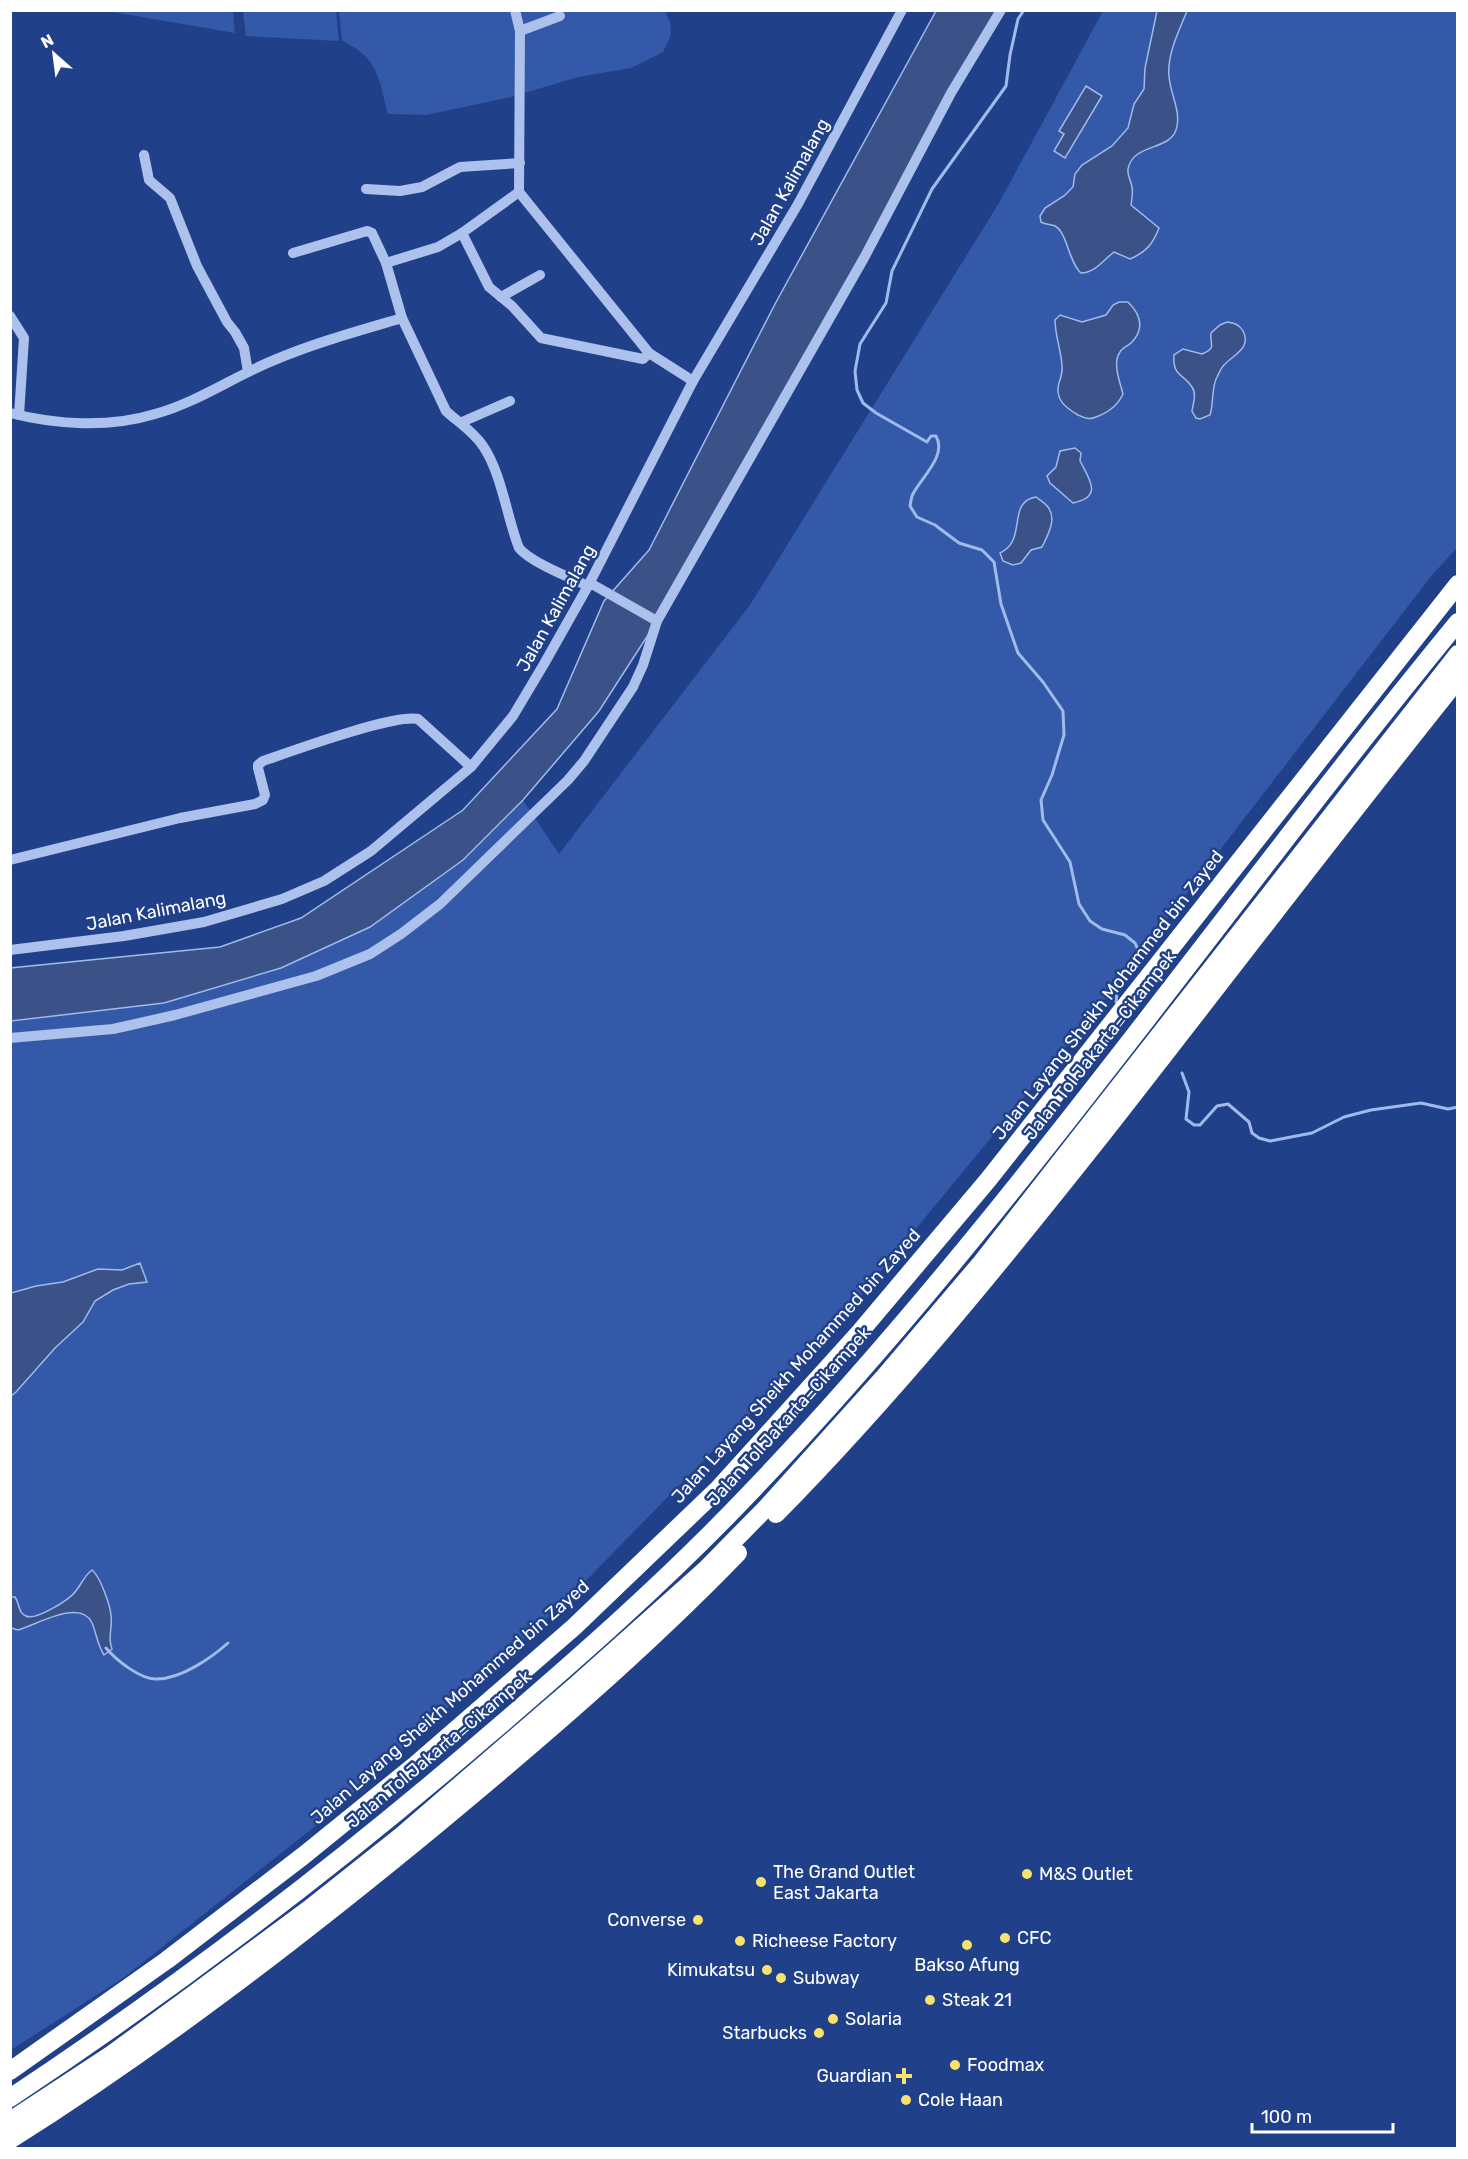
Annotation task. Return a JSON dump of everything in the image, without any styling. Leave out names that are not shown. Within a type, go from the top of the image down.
[{"type":"highway","name":"Jalan Layang Sheikh Mohammed bin Zayed","points":[[10,2071],[167,1960],[303,1856],[414,1766],[573,1627],[718,1489],[859,1333],[988,1180],[1458,584]]},
{"type":"highway","name":"Jalan Tol Jakarta–Cikampek","points":[[10,2098],[214,1955],[355,1847],[553,1680],[666,1577],[739,1504],[879,1350],[1007,1200],[1458,622]]},
{"type":"highway","points":[[10,2121],[112,2054],[309,1909],[400,1836],[705,1570],[765,1509],[885,1377],[981,1263],[1458,654]]},
{"type":"highway","points":[[10,2139],[166,2036],[310,1927],[477,1791],[591,1693],[698,1594],[816,1473],[943,1330],[1114,1118],[1458,679]]},
{"type":"street","points":[[515,10],[520,31],[519,192],[649,353],[693,381]]},
{"type":"street","name":"Jalan Kalimalang","points":[[10,950],[124,936],[204,922],[282,899],[324,881],[371,851],[471,766],[513,716],[592,586],[693,381],[798,204],[902,10]]},
{"type":"street","points":[[10,1038],[113,1029],[175,1015],[316,976],[377,949],[440,904],[577,770],[633,687],[643,665],[653,619],[864,258],[951,93],[1001,10]]},
{"type":"street","points":[[520,31],[560,16]]},
{"type":"street","points":[[144,155],[149,180],[170,198],[197,266],[226,322],[236,332],[244,348],[248,372]]},
{"type":"street","points":[[366,189],[400,191],[422,187],[459,167],[520,163]]},
{"type":"street","points":[[386,263],[438,247],[462,233],[519,192]]},
{"type":"street","points":[[293,253],[367,231],[372,233],[386,263],[402,318],[446,411],[454,420],[462,422],[488,453],[522,552],[653,619]]},
{"type":"street","points":[[462,233],[489,287],[541,338],[643,359],[649,353]]},
{"type":"street","points":[[501,297],[540,275]]},
{"type":"street","points":[[10,316],[24,338],[15,414],[46,421],[76,423],[119,421],[155,415],[304,348],[402,318]]},
{"type":"street","points":[[462,422],[510,401]]},
{"type":"street","points":[[10,860],[180,818],[255,804],[264,800],[265,795],[258,768],[263,761],[385,723],[418,719],[471,766]]},
{"type":"shaded area","points":[[107,11],[233,11],[235,33]]},
{"type":"shaded area","points":[[243,11],[336,11],[339,41],[246,36]]},
{"type":"shaded area","points":[[339,11],[665,11],[670,22],[671,35],[663,52],[631,68],[578,77],[511,97],[426,115],[388,114],[380,81],[373,66],[362,53],[342,40]]},
{"type":"shaded area","points":[[936,11],[1001,11],[657,621],[599,711],[523,800],[463,860],[370,927],[281,968],[164,1003],[11,1021],[10,968],[220,947],[301,918],[463,810],[557,709],[604,601],[649,550],[775,304]]},
{"type":"shaded area","points":[[1103,11],[1457,11],[1457,548],[1432,575],[1105,999],[841,1320],[567,1600],[323,1820],[123,1978],[11,2050],[11,1021],[164,1003],[463,860],[523,800],[559,854],[750,605],[999,203]]},
{"type":"shaded area","points":[[1157,11],[1187,11],[1174,43],[1169,68],[1178,116],[1176,130],[1166,141],[1137,155],[1131,161],[1128,171],[1132,189],[1131,205],[1159,228],[1148,247],[1136,256],[1130,259],[1114,252],[1095,268],[1081,273],[1059,229],[1041,222],[1040,216],[1045,208],[1064,196],[1073,187],[1075,174],[1082,165],[1112,146],[1128,128],[1134,104],[1144,89],[1145,68]]},
{"type":"shaded area","points":[[1086,86],[1102,96],[1065,158],[1054,151],[1064,134],[1059,131]]},
{"type":"shaded area","points":[[1128,302],[1140,322],[1135,338],[1118,356],[1117,373],[1123,394],[1108,411],[1094,418],[1085,418],[1065,406],[1058,394],[1062,368],[1055,320],[1060,315],[1082,322],[1106,315],[1113,305]]},
{"type":"shaded area","points":[[1227,322],[1240,327],[1245,342],[1240,351],[1223,366],[1217,377],[1210,415],[1200,419],[1196,418],[1192,411],[1193,390],[1177,371],[1174,355],[1183,349],[1202,354],[1207,352],[1211,347],[1211,333]]},
{"type":"shaded area","points":[[1075,448],[1081,453],[1080,461],[1092,487],[1088,497],[1073,503],[1050,483],[1047,476],[1056,467],[1060,451]]},
{"type":"shaded area","points":[[1036,497],[1048,507],[1052,517],[1051,527],[1042,547],[1031,550],[1021,563],[1013,565],[1003,561],[1000,553],[1013,539],[1022,506],[1027,500]]},
{"type":"shaded area","points":[[140,1263],[147,1282],[129,1284],[95,1301],[83,1322],[55,1348],[11,1396],[11,1293],[63,1282],[98,1269],[122,1270]]},
{"type":"shaded area","points":[[92,1570],[104,1591],[111,1615],[112,1649],[104,1655],[92,1623],[86,1616],[78,1613],[58,1615],[18,1630],[11,1628],[11,1597],[15,1597],[23,1615],[30,1617],[37,1615],[52,1609],[72,1596]]},
{"type":"waterway","points":[[1024,10],[1018,19],[1006,86],[932,189],[892,271],[886,303],[860,344],[855,371],[857,390],[863,403],[927,442],[931,436],[936,436],[939,443],[936,458],[913,494],[910,506],[917,517],[935,525],[959,543],[982,550],[994,562],[1001,604],[1018,653],[1043,682],[1063,711],[1064,735],[1052,775],[1041,800],[1043,820],[1070,862],[1079,904],[1090,921],[1102,929],[1125,935],[1135,943],[1142,959],[1117,993],[1116,1002]]},
{"type":"waterway","points":[[1182,1073],[1189,1092],[1186,1119],[1194,1125],[1200,1125],[1217,1106],[1228,1104],[1249,1122],[1252,1133],[1270,1141],[1312,1133],[1344,1117],[1371,1110],[1421,1103],[1448,1109],[1458,1107]]},
{"type":"waterway","points":[[106,1648],[136,1673],[157,1679],[186,1672],[228,1643]]},
{"type":"place","name":"M&S Outlet","points":[[1027,1874]]},
{"type":"place","name":"The Grand Outlet East Jakarta","points":[[761,1882]]},
{"type":"place","name":"Converse","points":[[698,1920]]},
{"type":"place","name":"CFC","points":[[1005,1938]]},
{"type":"place","name":"Richeese Factory","points":[[740,1941]]},
{"type":"place","name":"Bakso Afung","points":[[967,1945]]},
{"type":"place","name":"Kimukatsu","points":[[767,1970]]},
{"type":"place","name":"Subway","points":[[781,1978]]},
{"type":"place","name":"Steak 21","points":[[930,2000]]},
{"type":"place","name":"Solaria","points":[[833,2019]]},
{"type":"place","name":"Starbucks","points":[[819,2033]]},
{"type":"place","name":"Foodmax","points":[[955,2065]]},
{"type":"place","name":"Guardian","points":[[904,2076]]},
{"type":"place","name":"Cole Haan","points":[[906,2100]]}]
